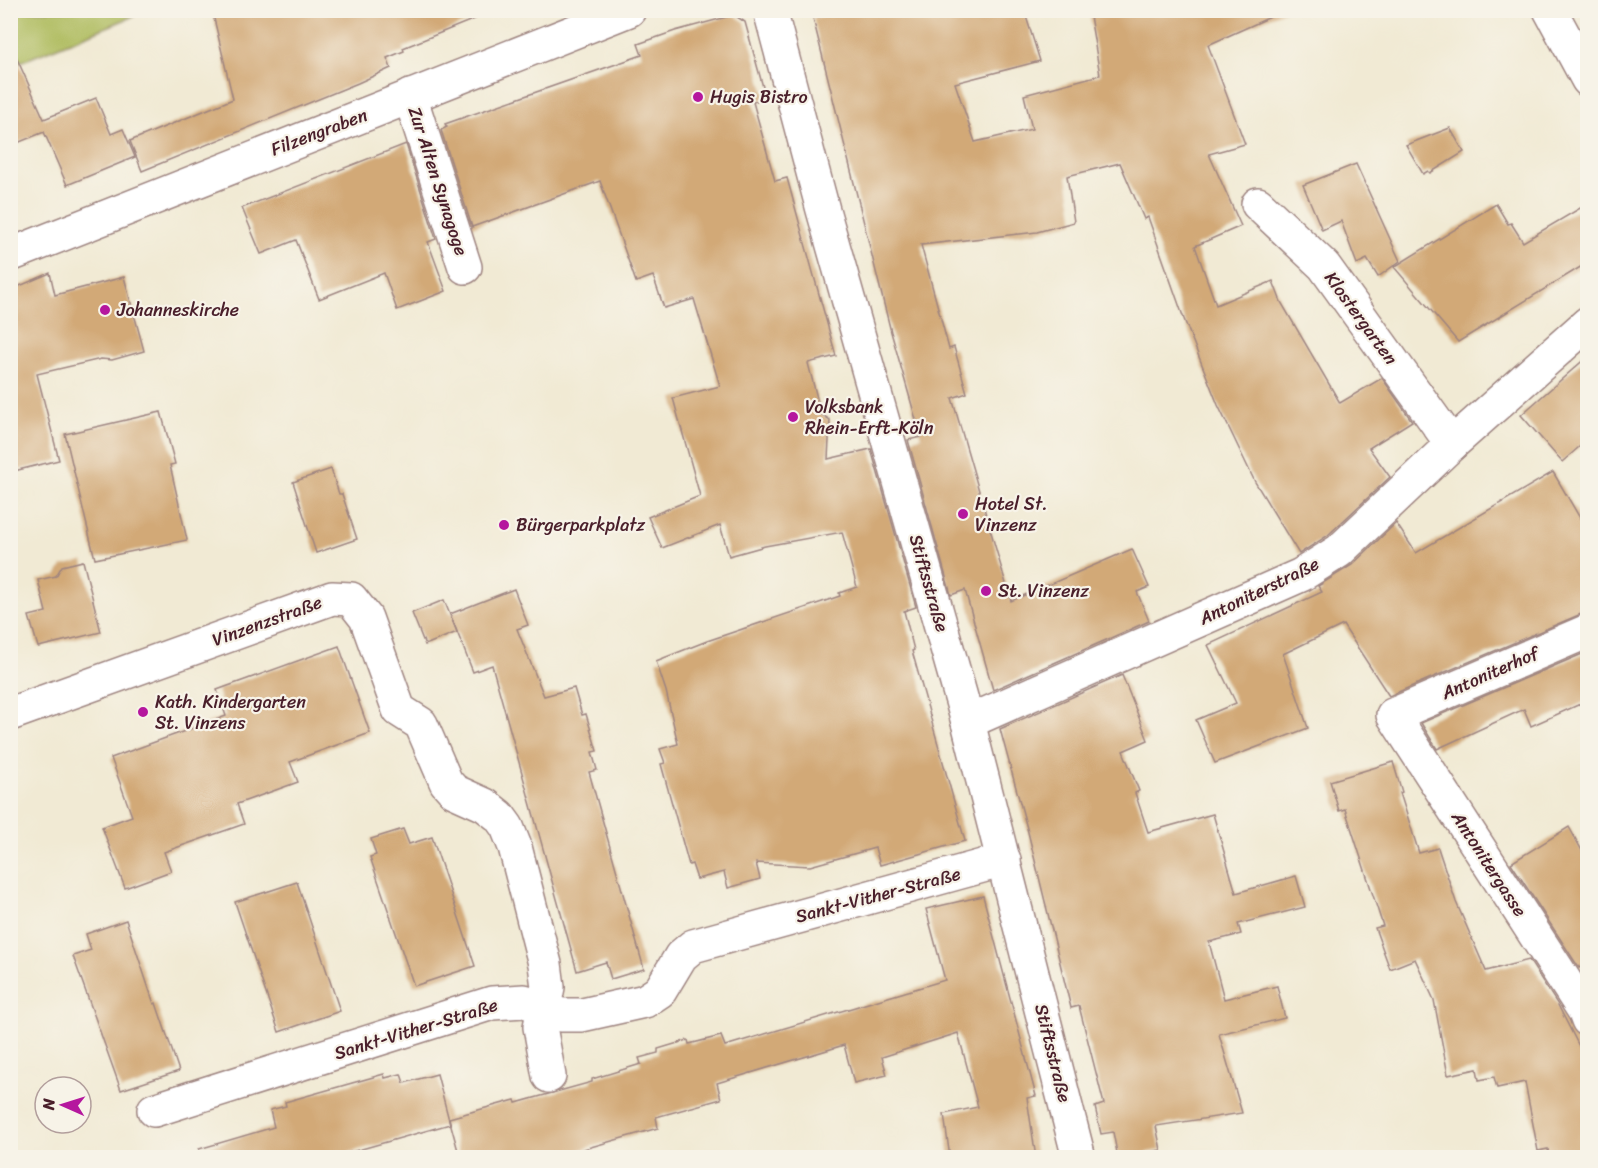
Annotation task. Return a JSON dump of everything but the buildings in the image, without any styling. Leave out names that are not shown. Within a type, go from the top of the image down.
[{"type":"street","name":"Filzengraben","points":[[10,255],[629,10]]},
{"type":"street","name":"Stiftsstraße","points":[[770,10],[823,210],[968,722],[1079,1158]]},
{"type":"street","points":[[1550,10],[1587,80]]},
{"type":"street","name":"Zur Alten Synagoge","points":[[410,96],[465,267]]},
{"type":"street","name":"Klostergarten","points":[[1258,204],[1324,266],[1452,444]]},
{"type":"street","name":"Antoniterstraße","points":[[968,722],[1301,575],[1339,551],[1452,444],[1587,324]]},
{"type":"street","name":"Vinzenzstraße","points":[[10,714],[332,598],[351,599],[366,618],[399,710],[421,724],[446,782],[454,791],[492,810],[507,827],[515,847],[548,987],[540,1027],[549,1076]]},
{"type":"street","name":"Antoniterhof","points":[[1393,716],[1587,631]]},
{"type":"street","name":"Antonitergasse","points":[[1393,716],[1587,1013]]},
{"type":"street","name":"Sankt-Vither-Straße","points":[[154,1110],[492,1003],[524,1001],[560,1015],[582,1015],[645,1001],[660,991],[681,956],[693,946],[1004,860]]},
{"type":"green space","points":[[132,10],[134,16],[11,66],[10,11]]},
{"type":"place","name":"Hugis Bistro","points":[[698,97]]},
{"type":"place","name":"Johanneskirche","points":[[105,310]]},
{"type":"place","name":"Volksbank Rhein-Erft-Köln","points":[[793,417]]},
{"type":"place","name":"Hotel St. Vinzenz","points":[[963,514]]},
{"type":"place","name":"Bürgerparkplatz","points":[[504,525]]},
{"type":"place","name":"St. Vinzenz","points":[[986,591]]},
{"type":"place","name":"Kath. Kindergarten St. Vinzens","points":[[143,712]]}]
